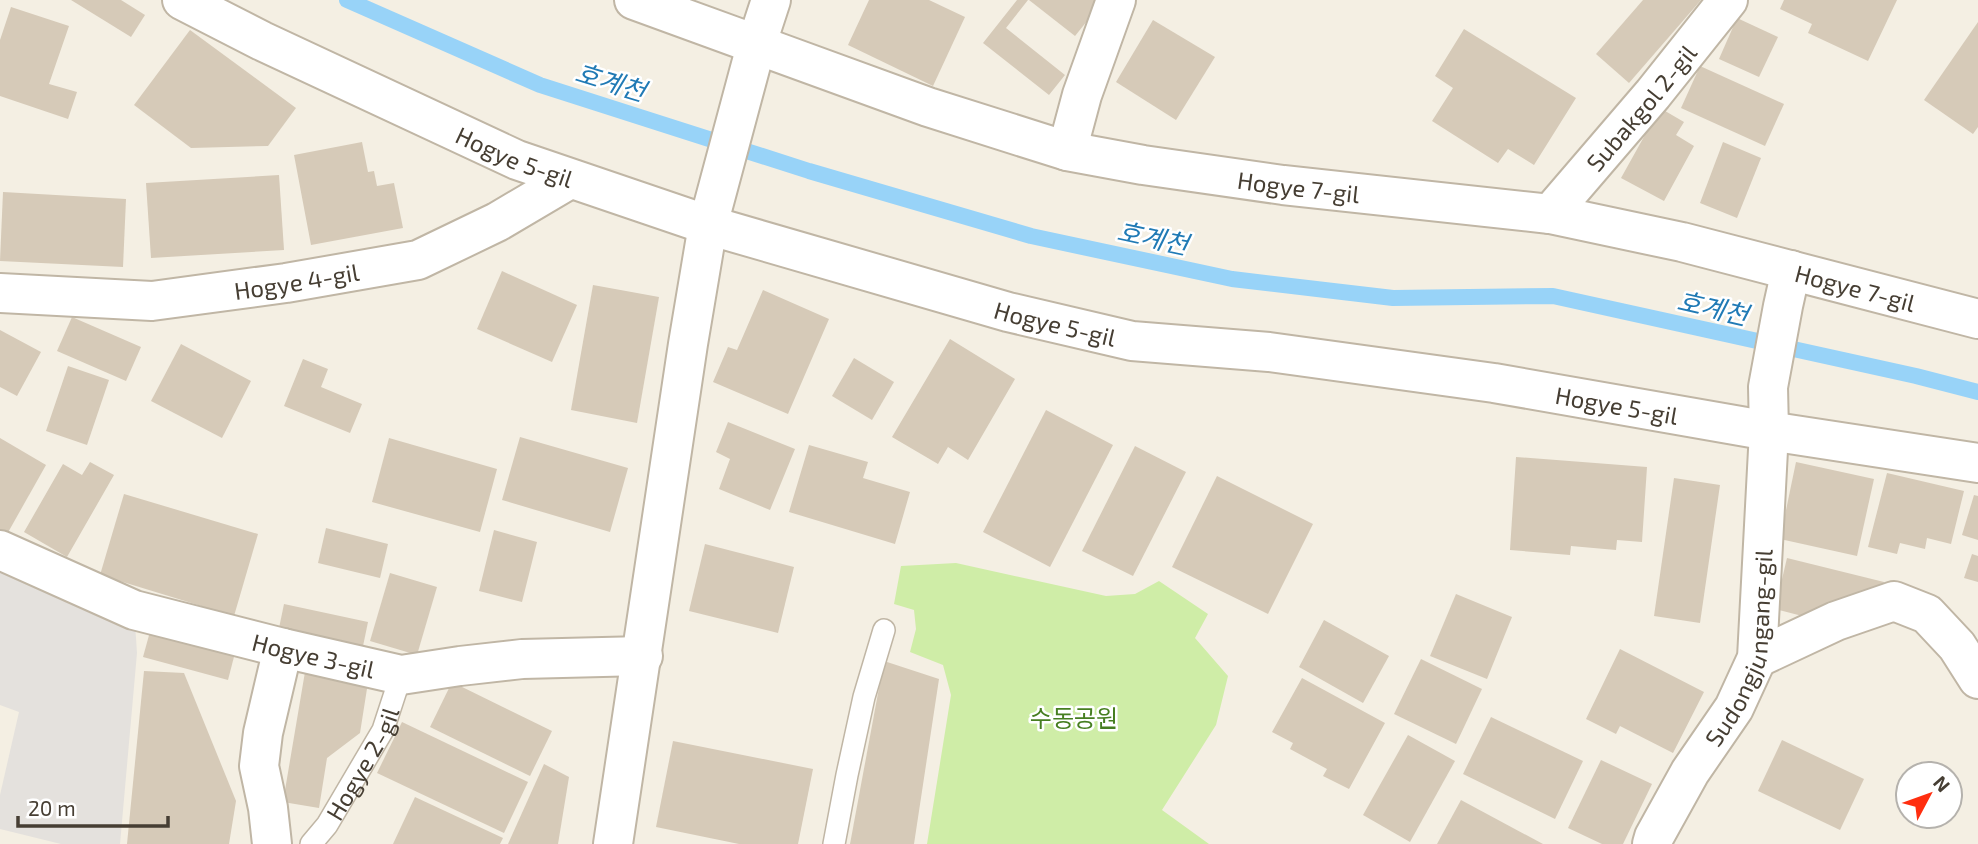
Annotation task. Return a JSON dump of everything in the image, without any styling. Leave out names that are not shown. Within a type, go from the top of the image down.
[{"type":"street","name":"Hogye 5-gil","points":[[182,0],[262,41],[517,160],[708,225],[1008,312],[1132,341],[1269,352],[1481,382],[1978,463]]},
{"type":"street","name":"Hogye 7-gil","points":[[634,0],[693,10],[756,46],[928,107],[1067,150],[1143,165],[1283,185],[1550,214],[1682,242],[1787,288],[1978,319]]},
{"type":"street","points":[[613,844],[708,225],[771,0]]},
{"type":"street","points":[[1067,150],[1082,95],[1116,0]]},
{"type":"street","name":"Subakgol 2-gil","points":[[1550,214],[1653,94],[1728,0]]},
{"type":"street","name":"Hogye 4-gil","points":[[0,293],[152,301],[286,284],[418,260],[497,222],[570,179]]},
{"type":"street","name":"Sudongjungang-gil","points":[[1652,844],[1690,772],[1734,708],[1757,658],[1769,431],[1768,387],[1787,288]]},
{"type":"street","name":"Hogye 3-gil","points":[[0,550],[134,610],[401,675],[522,659],[643,656]]},
{"type":"street","points":[[1757,658],[1836,621],[1895,601],[1927,614],[1957,646],[1978,679]]},
{"type":"street","points":[[272,844],[259,766],[263,733],[283,648]]},
{"type":"lane","points":[[834,844],[864,698],[884,630]]},
{"type":"lane","name":"Hogye 2-gil","points":[[311,844],[327,825],[383,730],[401,675]]},
{"type":"green space","name":"수동공원","points":[[956,563],[1106,596],[1135,594],[1159,581],[1208,614],[1195,638],[1228,676],[1216,725],[1162,810],[1209,844],[927,844],[951,695],[943,665],[910,652],[916,629],[914,610],[894,604],[901,566]]},
{"type":"shaded area","points":[[0,558],[135,623],[137,653],[120,844],[61,844],[0,829],[0,795],[19,712],[0,705]]},
{"type":"building","points":[[71,0],[121,0],[145,15],[131,37]]},
{"type":"building","points":[[869,0],[929,0],[965,17],[933,86],[848,45]]},
{"type":"building","points":[[1017,0],[1028,0],[1006,28],[1065,75],[1049,95],[983,43]]},
{"type":"building","points":[[1029,0],[1104,0],[1075,36]]},
{"type":"building","points":[[1643,0],[1701,0],[1629,83],[1596,54]]},
{"type":"building","points":[[1784,0],[1897,0],[1868,61],[1808,33],[1812,24],[1780,9]]},
{"type":"building","points":[[11,7],[69,26],[49,84],[77,92],[68,119],[0,96],[0,40]]},
{"type":"building","points":[[1737,18],[1778,37],[1759,77],[1719,59]]},
{"type":"building","points":[[1153,20],[1215,57],[1176,120],[1116,82]]},
{"type":"building","points":[[1978,22],[1978,127],[1973,134],[1924,100]]},
{"type":"building","points":[[1464,29],[1576,98],[1534,165],[1508,149],[1498,163],[1432,121],[1453,88],[1435,76]]},
{"type":"building","points":[[190,30],[296,108],[268,146],[191,148],[134,105]]},
{"type":"building","points":[[1700,66],[1784,104],[1765,146],[1681,108]]},
{"type":"building","points":[[1660,108],[1684,122],[1676,135],[1694,146],[1664,201],[1621,178]]},
{"type":"building","points":[[362,142],[368,172],[374,171],[377,186],[394,183],[403,228],[311,245],[294,155]]},
{"type":"building","points":[[1723,142],[1761,158],[1737,218],[1700,203]]},
{"type":"building","points":[[279,175],[284,250],[151,258],[146,183]]},
{"type":"building","points":[[3,192],[126,199],[123,267],[0,261]]},
{"type":"building","points":[[502,271],[577,305],[552,362],[477,329]]},
{"type":"building","points":[[593,285],[659,297],[637,423],[571,410]]},
{"type":"building","points":[[763,290],[829,319],[788,414],[713,382],[728,347],[737,350]]},
{"type":"building","points":[[72,317],[141,347],[126,381],[57,351]]},
{"type":"building","points":[[0,330],[41,352],[17,396],[0,387]]},
{"type":"building","points":[[950,339],[1015,379],[968,460],[948,447],[938,464],[892,437]]},
{"type":"building","points":[[181,344],[251,381],[222,438],[151,401]]},
{"type":"building","points":[[854,358],[894,382],[872,420],[832,396]]},
{"type":"building","points":[[303,359],[328,369],[321,387],[362,404],[350,433],[284,406]]},
{"type":"building","points":[[68,366],[109,380],[87,445],[46,431]]},
{"type":"building","points":[[1046,410],[1113,445],[1050,567],[983,532]]},
{"type":"building","points":[[728,422],[795,449],[770,510],[719,489],[730,459],[716,452]]},
{"type":"building","points":[[520,437],[628,468],[610,532],[502,500]]},
{"type":"building","points":[[0,438],[46,465],[6,536],[0,533]]},
{"type":"building","points":[[389,438],[497,469],[480,532],[372,502]]},
{"type":"building","points":[[809,445],[868,462],[863,478],[910,492],[895,544],[789,512]]},
{"type":"building","points":[[1135,446],[1186,472],[1133,576],[1082,551]]},
{"type":"building","points":[[1516,457],[1647,467],[1642,542],[1617,540],[1616,550],[1571,546],[1570,555],[1510,550]]},
{"type":"building","points":[[90,462],[114,475],[67,557],[24,532],[63,464],[82,475]]},
{"type":"building","points":[[1796,462],[1874,479],[1857,556],[1780,539]]},
{"type":"building","points":[[1887,473],[1964,491],[1951,544],[1927,538],[1925,549],[1900,543],[1897,554],[1868,547]]},
{"type":"building","points":[[1217,476],[1313,524],[1268,614],[1172,567]]},
{"type":"building","points":[[1674,478],[1720,485],[1700,623],[1654,616]]},
{"type":"building","points":[[124,494],[258,534],[234,616],[100,575]]},
{"type":"building","points":[[1974,495],[1978,496],[1978,540],[1962,535]]},
{"type":"building","points":[[326,528],[388,544],[380,578],[318,563]]},
{"type":"building","points":[[494,530],[537,542],[522,602],[479,591]]},
{"type":"building","points":[[705,544],[794,567],[778,633],[689,611]]},
{"type":"building","points":[[1972,554],[1978,556],[1978,582],[1964,578]]},
{"type":"building","points":[[1787,558],[1884,582],[1882,593],[1810,618],[1775,609]]},
{"type":"building","points":[[390,573],[437,587],[417,655],[370,641]]},
{"type":"building","points":[[1456,594],[1512,617],[1487,679],[1430,656]]},
{"type":"building","points":[[284,604],[368,622],[362,651],[278,633]]},
{"type":"building","points":[[1324,620],[1389,656],[1363,703],[1299,667]]},
{"type":"building","points":[[151,628],[236,649],[228,680],[143,657]]},
{"type":"building","points":[[1620,649],[1704,692],[1673,753],[1620,726],[1616,734],[1586,719]]},
{"type":"building","points":[[1421,659],[1482,689],[1456,744],[1394,714]]},
{"type":"building","points":[[884,661],[939,679],[914,844],[850,844]]},
{"type":"building","points":[[306,666],[369,676],[360,733],[327,758],[319,808],[283,802]]},
{"type":"building","points":[[144,671],[184,673],[236,801],[229,844],[127,844]]},
{"type":"building","points":[[1302,678],[1385,723],[1349,789],[1323,776],[1327,769],[1290,749],[1293,743],[1272,732]]},
{"type":"building","points":[[452,682],[552,731],[530,776],[430,727]]},
{"type":"building","points":[[1491,717],[1583,761],[1555,819],[1463,774]]},
{"type":"building","points":[[402,722],[528,782],[504,833],[377,773]]},
{"type":"building","points":[[1408,735],[1455,761],[1410,842],[1363,815]]},
{"type":"building","points":[[1782,740],[1864,779],[1840,830],[1758,791]]},
{"type":"building","points":[[673,741],[813,769],[798,844],[739,844],[656,827]]},
{"type":"building","points":[[1601,760],[1652,784],[1623,844],[1602,844],[1568,828]]},
{"type":"building","points":[[544,764],[569,777],[558,844],[508,844]]},
{"type":"building","points":[[415,797],[503,838],[500,844],[393,844]]},
{"type":"building","points":[[1461,800],[1543,844],[1437,844]]},
{"type":"waterway","name":"호계천","points":[[347,0],[540,85],[809,171],[1031,236],[1232,279],[1393,298],[1553,296],[1978,392]]}]
